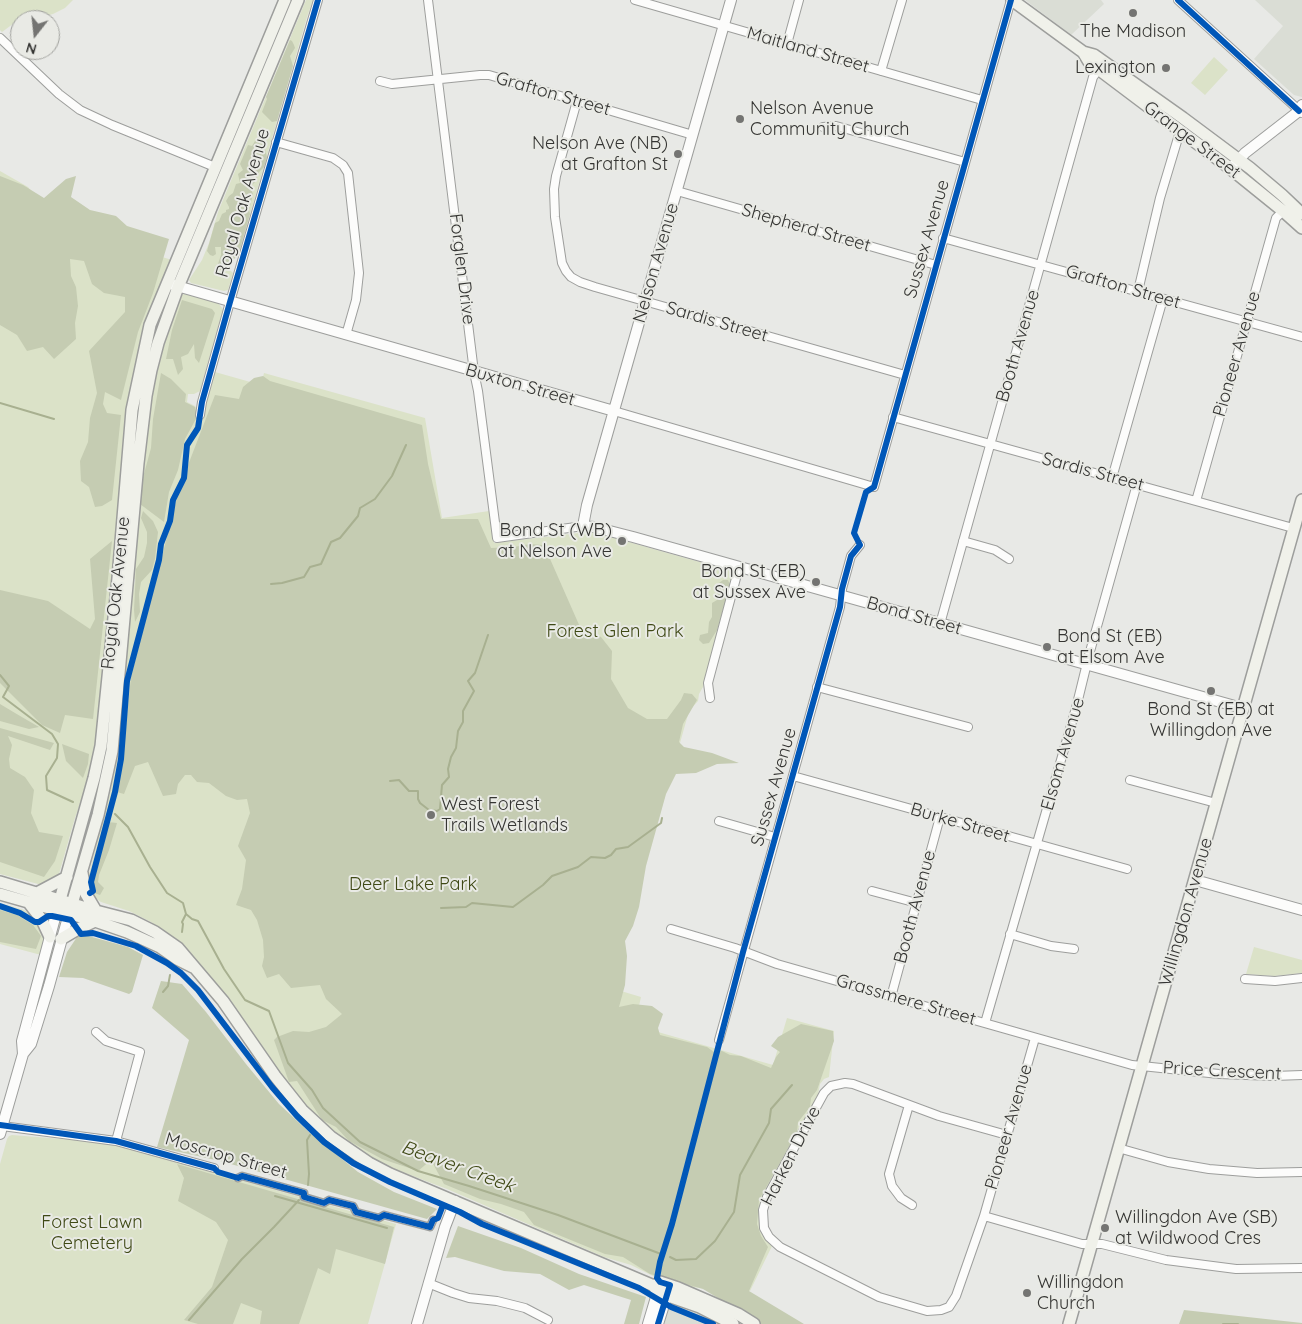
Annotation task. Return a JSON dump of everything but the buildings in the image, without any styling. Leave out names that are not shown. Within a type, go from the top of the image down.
[{"type":"main road","name":"Royal Oak Avenue","points":[[172,285],[215,167],[285,0]]},
{"type":"main road","name":"Royal Oak Avenue","points":[[65,907],[82,873],[98,815],[112,751],[123,578],[133,463],[132,410],[150,325],[172,285],[298,0]]},
{"type":"main road","name":"Grange Street","points":[[1011,0],[1083,52],[1094,55],[1106,63],[1235,164],[1302,228]]},
{"type":"main road","name":"Grange Street","points":[[1083,52],[1089,62],[1183,132],[1282,195],[1302,214]]},
{"type":"main road","name":"Willingdon Avenue","points":[[1069,1324],[1302,500]]},
{"type":"main road","name":"Royal Oak Avenue","points":[[65,907],[67,877],[101,746],[111,632],[123,578]]},
{"type":"main road","points":[[82,873],[86,894],[95,916]]},
{"type":"main road","points":[[37,893],[67,877]]},
{"type":"main road","points":[[0,882],[37,893],[65,907],[95,916],[160,947],[176,959],[194,968],[223,1001],[289,1095],[324,1131],[348,1150],[390,1174],[662,1288],[733,1324]]},
{"type":"main road","points":[[0,894],[29,903],[65,907]]},
{"type":"main road","points":[[29,903],[56,938],[78,929],[95,916]]},
{"type":"main road","points":[[662,1288],[714,1302],[754,1324]]},
{"type":"street","name":"Royal Oak Avenue","points":[[200,415],[230,302],[318,0]]},
{"type":"street","name":"Forglen Drive","points":[[428,0],[474,372],[498,538]]},
{"type":"street","name":"Maitland Street","points":[[635,0],[982,100]]},
{"type":"street","name":"Nelson Avenue","points":[[584,526],[587,505],[731,0]]},
{"type":"street","points":[[788,44],[800,0]]},
{"type":"street","points":[[882,71],[902,0]]},
{"type":"street","name":"Sussex Avenue","points":[[874,487],[1011,0]]},
{"type":"street","points":[[1178,0],[1301,110],[1235,164]]},
{"type":"street","points":[[0,38],[59,94],[80,110],[215,167]]},
{"type":"street","name":"Booth Avenue","points":[[940,624],[1093,77],[1099,69]]},
{"type":"street","name":"Grafton Street","points":[[380,81],[392,84],[480,75],[489,76],[693,135]]},
{"type":"street","name":"Sardis Street","points":[[577,101],[554,189],[555,217],[564,267],[568,275],[580,282],[905,376]]},
{"type":"street","points":[[824,127],[836,126],[965,162]]},
{"type":"street","points":[[1138,291],[1163,189],[1178,138],[1183,132]]},
{"type":"street","points":[[276,142],[333,158],[343,165],[348,173],[360,266],[358,290],[346,335]]},
{"type":"street","name":"Shepherd Street","points":[[677,191],[936,265]]},
{"type":"street","name":"Pioneer Avenue","points":[[1196,501],[1276,218],[1283,211]]},
{"type":"street","name":"Grafton Street","points":[[943,238],[1302,337]]},
{"type":"street","name":"Buxton Street","points":[[172,285],[874,487]]},
{"type":"street","points":[[1112,478],[1163,299]]},
{"type":"street","name":"Sardis Street","points":[[893,417],[1294,528]]},
{"type":"street","name":"Elsom Avenue","points":[[985,1023],[1074,717],[1137,484]]},
{"type":"street","name":"Bond Street","points":[[498,538],[584,526],[594,527],[1242,708]]},
{"type":"street","points":[[963,541],[995,550],[1010,559]]},
{"type":"street","name":"Sussex Avenue","points":[[719,1040],[841,603],[851,556],[860,544]]},
{"type":"street","points":[[710,698],[708,683],[739,567]]},
{"type":"street","points":[[818,687],[968,728]]},
{"type":"street","name":"Burke Street","points":[[793,776],[1127,870]]},
{"type":"street","points":[[1130,780],[1216,803]]},
{"type":"street","name":"Booth Avenue","points":[[891,997],[940,817]]},
{"type":"street","points":[[719,821],[775,837]]},
{"type":"street","points":[[1195,880],[1302,910]]},
{"type":"street","points":[[872,891],[917,903]]},
{"type":"street","name":"Royal Oak Avenue","points":[[1,1129],[23,1054],[31,1044],[49,986],[56,938],[65,907]]},
{"type":"street","name":"Grassmere Street","points":[[670,929],[777,964],[1035,1038],[1142,1066]]},
{"type":"street","points":[[1010,934],[1051,946],[1074,949]]},
{"type":"street","points":[[1245,979],[1275,980],[1302,978]]},
{"type":"street","points":[[96,1032],[106,1041],[140,1052],[116,1141]]},
{"type":"street","name":"Pioneer Avenue","points":[[984,1216],[1035,1038]]},
{"type":"street","name":"Price Crescent","points":[[1142,1066],[1239,1075],[1302,1074]]},
{"type":"street","name":"Harken Drive","points":[[984,1216],[955,1300],[949,1307],[937,1311],[927,1311],[879,1297],[780,1247],[769,1237],[763,1219],[765,1202],[828,1087],[835,1084],[848,1083],[939,1116],[1007,1135]]},
{"type":"street","points":[[909,1105],[889,1174],[892,1186],[901,1198],[912,1205]]},
{"type":"street","name":"Moscrop Street","points":[[1,1129],[116,1141],[214,1168]]},
{"type":"street","points":[[1118,1148],[1168,1162],[1209,1169],[1302,1172]]},
{"type":"street","name":"Moscrop Street","points":[[238,1178],[242,1176],[304,1193],[304,1197],[324,1203],[329,1200],[353,1206],[356,1212],[379,1218],[384,1215],[430,1228],[433,1220]]},
{"type":"street","points":[[417,1324],[445,1227],[455,1201]]},
{"type":"street","points":[[984,1216],[1082,1244],[1102,1244],[1142,1255],[1189,1264],[1236,1269],[1302,1268]]},
{"type":"street","points":[[428,1283],[469,1298],[497,1300],[525,1308],[548,1320]]},
{"type":"street","points":[[648,1324],[662,1288]]},
{"type":"street","points":[[658,1324],[662,1288]]},
{"type":"shaded area","points":[[1025,0],[1101,0],[1104,4],[1071,35]]},
{"type":"shaded area","points":[[1255,0],[1302,0],[1302,97],[1294,95],[1254,59],[1283,26]]},
{"type":"shaded area","points":[[676,1303],[726,1324],[664,1324],[669,1307]]},
{"type":"green space","points":[[0,0],[73,0],[60,10],[10,10],[10,26],[2,32],[0,30]]},
{"type":"green space","points":[[306,0],[313,0],[238,256],[227,265],[233,273],[228,290],[224,291],[191,283],[189,280],[202,260],[218,212]]},
{"type":"green space","points":[[290,40],[295,48],[290,56],[293,66],[277,121],[272,122],[262,112],[266,97]]},
{"type":"green space","points":[[1214,57],[1228,70],[1205,95],[1191,83]]},
{"type":"green space","points":[[261,138],[265,140],[264,145],[267,157],[264,167],[251,186],[253,194],[249,210],[250,214],[238,256],[229,262],[226,270],[219,270],[217,267],[221,255],[221,247],[215,247],[216,254],[213,256],[207,251],[215,223],[229,209],[226,201],[233,193],[236,184],[240,183],[238,174],[243,170],[240,164],[248,145],[252,146],[255,141]]},
{"type":"green space","name":"Deer Lake Park","points":[[0,171],[28,187],[60,226],[172,260],[154,305],[124,462],[142,464],[151,393],[166,330],[180,296],[184,294],[218,303],[223,309],[200,391],[188,394],[187,402],[195,406],[202,415],[215,372],[261,385],[264,373],[425,418],[442,518],[489,511],[494,543],[587,532],[728,570],[732,573],[733,578],[703,687],[698,701],[689,711],[611,988],[641,997],[635,1024],[658,1028],[658,1032],[773,1065],[787,1018],[834,1031],[829,1077],[820,1084],[818,1095],[761,1201],[760,1227],[764,1237],[772,1246],[750,1291],[689,1287],[657,1278],[631,1265],[604,1257],[447,1189],[372,1159],[326,1127],[291,1091],[212,979],[186,949],[151,922],[129,911],[101,902],[92,896],[87,882],[116,764],[129,620],[135,579],[113,577],[98,733],[92,769],[75,818],[59,874],[57,878],[42,885],[0,874]]},
{"type":"green space","points":[[0,176],[23,185],[44,198],[66,179],[76,176],[71,197],[90,210],[116,216],[127,226],[169,239],[153,293],[138,332],[121,400],[105,392],[103,404],[107,413],[121,415],[112,500],[102,506],[95,507],[89,487],[81,481],[80,461],[88,442],[90,418],[97,393],[89,351],[125,312],[125,297],[104,293],[92,284],[84,261],[70,259],[71,276],[76,287],[78,306],[75,323],[76,339],[54,359],[43,347],[27,351],[17,335],[0,325]]},
{"type":"green space","points":[[182,300],[212,309],[215,313],[199,363],[195,358],[194,344],[188,354],[181,357],[183,369],[178,375],[173,359],[166,359],[172,330]]},
{"type":"green space","points":[[161,373],[171,379],[186,394],[185,402],[195,407],[197,417],[185,439],[178,470],[169,492],[164,522],[140,504],[141,485],[151,448],[153,419]]},
{"type":"green space","name":"Deer Lake Park","points":[[263,376],[270,381],[422,425],[428,464],[441,519],[478,519],[491,548],[530,544],[542,545],[547,552],[580,627],[601,637],[612,651],[611,679],[628,708],[647,719],[667,719],[684,693],[692,694],[697,700],[683,724],[679,742],[684,747],[712,753],[739,763],[717,764],[696,773],[676,774],[666,794],[646,866],[639,907],[633,926],[625,941],[627,956],[625,985],[619,1007],[633,1004],[652,1006],[663,1014],[658,1028],[660,1035],[707,1047],[714,1052],[722,1051],[730,1055],[741,1056],[771,1068],[780,1052],[771,1046],[778,1037],[801,1024],[833,1031],[834,1041],[817,1090],[811,1098],[810,1107],[798,1122],[797,1132],[759,1200],[757,1224],[761,1236],[768,1247],[749,1291],[804,1324],[761,1324],[703,1289],[650,1274],[623,1257],[605,1254],[534,1225],[524,1212],[480,1199],[444,1184],[431,1160],[418,1171],[382,1159],[349,1141],[336,1127],[322,1120],[297,1081],[289,1082],[274,1040],[293,1031],[309,1032],[326,1027],[342,1014],[326,999],[320,985],[291,988],[279,974],[267,978],[262,966],[264,957],[263,940],[257,920],[251,910],[236,905],[242,889],[246,860],[238,846],[250,813],[247,799],[237,800],[226,796],[209,783],[197,782],[191,775],[185,775],[178,784],[176,794],[163,796],[148,762],[135,766],[124,794],[117,792],[131,677],[180,486],[215,395],[239,399],[243,387],[254,378]]},
{"type":"green space","points":[[143,511],[153,521],[158,532],[152,570],[141,582],[139,594],[140,612],[135,622],[136,569],[144,557],[147,543],[147,532],[141,518]]},
{"type":"green space","points":[[112,541],[93,719],[65,715],[60,733],[42,725],[0,683],[0,590],[48,601],[90,629],[95,619],[90,559]]},
{"type":"green space","points":[[723,580],[728,580],[730,585],[717,630],[709,643],[703,644],[699,640],[700,635],[708,633],[709,622],[712,617],[712,603],[717,600],[717,587]]},
{"type":"green space","points":[[0,704],[39,727],[29,729],[0,721]]},
{"type":"green space","points":[[0,728],[54,743],[50,750],[8,736],[12,745],[9,759],[10,768],[25,777],[34,790],[31,813],[39,832],[63,836],[55,861],[44,877],[0,862]]},
{"type":"green space","points":[[62,744],[89,754],[83,778],[66,761]]},
{"type":"green space","points":[[108,822],[117,823],[99,875],[98,882],[104,888],[100,895],[91,892],[89,882]]},
{"type":"green space","points":[[0,903],[24,910],[37,919],[44,934],[41,955],[0,944]]},
{"type":"green space","points":[[0,910],[17,915],[33,925],[41,936],[36,949],[0,942]]},
{"type":"green space","points":[[85,935],[128,947],[143,955],[132,992],[129,994],[83,978],[59,977],[67,952],[77,937]]},
{"type":"green space","points":[[1254,947],[1302,960],[1302,973],[1274,976],[1246,974]]},
{"type":"green space","points":[[161,981],[182,984],[279,1104],[309,1132],[358,1172],[394,1192],[437,1209],[427,1219],[220,1161],[157,1147],[189,1040],[152,1008]]},
{"type":"green space","name":"Forest Lawn Cemetery","points":[[12,1135],[99,1142],[119,1146],[396,1224],[368,1324],[0,1324],[0,1164],[7,1139]]},
{"type":"green space","points":[[177,1164],[394,1227],[385,1264],[336,1249],[330,1274],[318,1268],[299,1324],[260,1324],[262,1311],[241,1303],[233,1324],[198,1324],[184,1320],[212,1287],[228,1240],[216,1222],[178,1201],[184,1178]]},
{"type":"green space","points":[[458,1226],[521,1248],[579,1274],[646,1297],[639,1324],[624,1324],[631,1300],[584,1285],[569,1290],[540,1274],[504,1271],[455,1257],[446,1258]]},
{"type":"green space","points":[[1184,1310],[1302,1323],[1302,1324],[1179,1324]]},
{"type":"waterway","points":[[0,403],[54,419]]},
{"type":"waterway","points":[[271,584],[304,577],[310,567],[321,564],[331,542],[340,538],[358,516],[360,508],[375,499],[392,476],[406,445]]},
{"type":"waterway","points":[[390,781],[399,780],[409,791],[418,791],[420,803],[429,810],[437,811],[440,809],[442,785],[449,777],[448,769],[456,748],[458,731],[463,722],[463,711],[474,691],[468,681],[475,673],[488,635]]},
{"type":"waterway","name":"Beaver Creek","points":[[0,675],[9,686],[3,697],[52,734],[58,744],[57,758],[46,776],[47,790],[73,802]]},
{"type":"waterway","name":"Beaver Creek","points":[[115,814],[128,827],[167,893],[183,903],[186,914],[198,921],[224,969],[245,1000],[269,1011],[288,1063],[312,1090],[323,1108],[360,1142],[418,1171],[558,1215],[661,1254]]},
{"type":"waterway","points":[[441,908],[466,907],[472,903],[513,907],[552,876],[578,867],[591,857],[605,858],[616,849],[628,847],[661,823],[662,818]]},
{"type":"waterway","points":[[182,932],[182,922],[186,914]]},
{"type":"waterway","points":[[163,992],[168,986],[170,975]]},
{"type":"waterway","name":"Beaver Creek","points":[[670,1257],[676,1260],[696,1259],[715,1241],[734,1212],[740,1175],[769,1123],[771,1109],[792,1085]]},
{"type":"waterway","points":[[308,1185],[307,1140],[310,1135]]},
{"type":"waterway","points":[[275,1196],[387,1228]]},
{"type":"waterway","points":[[189,1320],[242,1259],[299,1200]]},
{"type":"waterway","points":[[1223,1324],[1238,1324]]},
{"type":"cycle path","points":[[90,893],[93,891],[91,882],[115,792],[121,759],[127,681],[159,560],[161,544],[170,521],[173,500],[184,478],[187,445],[198,428],[202,402],[230,302],[318,0]]},
{"type":"cycle path","points":[[658,1324],[670,1285],[660,1282],[657,1278],[660,1262],[672,1224],[743,952],[840,607],[842,589],[851,556],[860,545],[854,533],[866,492],[874,487],[1011,0]]},
{"type":"cycle path","points":[[1178,0],[1299,111]]},
{"type":"cycle path","points":[[0,906],[20,913],[35,922],[39,922],[48,916],[71,920],[81,934],[93,933],[136,946],[181,973],[198,990],[272,1087],[297,1116],[324,1142],[353,1163],[482,1224],[639,1288],[671,1307],[713,1324]]},
{"type":"cycle path","points":[[0,1125],[116,1141],[214,1168],[218,1172],[238,1178],[242,1176],[304,1193],[304,1197],[324,1203],[329,1200],[353,1206],[356,1212],[379,1218],[384,1215],[430,1227],[433,1220],[438,1218],[443,1205]]},
{"type":"place","name":"The Madison","points":[[1133,13]]},
{"type":"place","name":"Lexington","points":[[1166,68]]},
{"type":"place","name":"Nelson Avenue Community Church","points":[[740,119]]},
{"type":"place","name":"Nelson Ave (NB) at Grafton St","points":[[678,154]]},
{"type":"place","name":"Bond St (WB) at Nelson Ave","points":[[622,541]]},
{"type":"place","name":"Bond St (EB) at Sussex Ave","points":[[816,582]]},
{"type":"place","name":"Bond St (EB) at Elsom Ave","points":[[1047,647]]},
{"type":"place","name":"Bond St (EB) at Willingdon Ave","points":[[1211,691]]},
{"type":"place","name":"West Forest Trails Wetlands","points":[[431,815]]},
{"type":"place","name":"Willingdon Ave (SB) at Wildwood Cres","points":[[1105,1228]]},
{"type":"place","name":"Willingdon Church","points":[[1027,1293]]},
{"type":"park label","name":"Forest Glen Park","points":[[615,632]]}]
